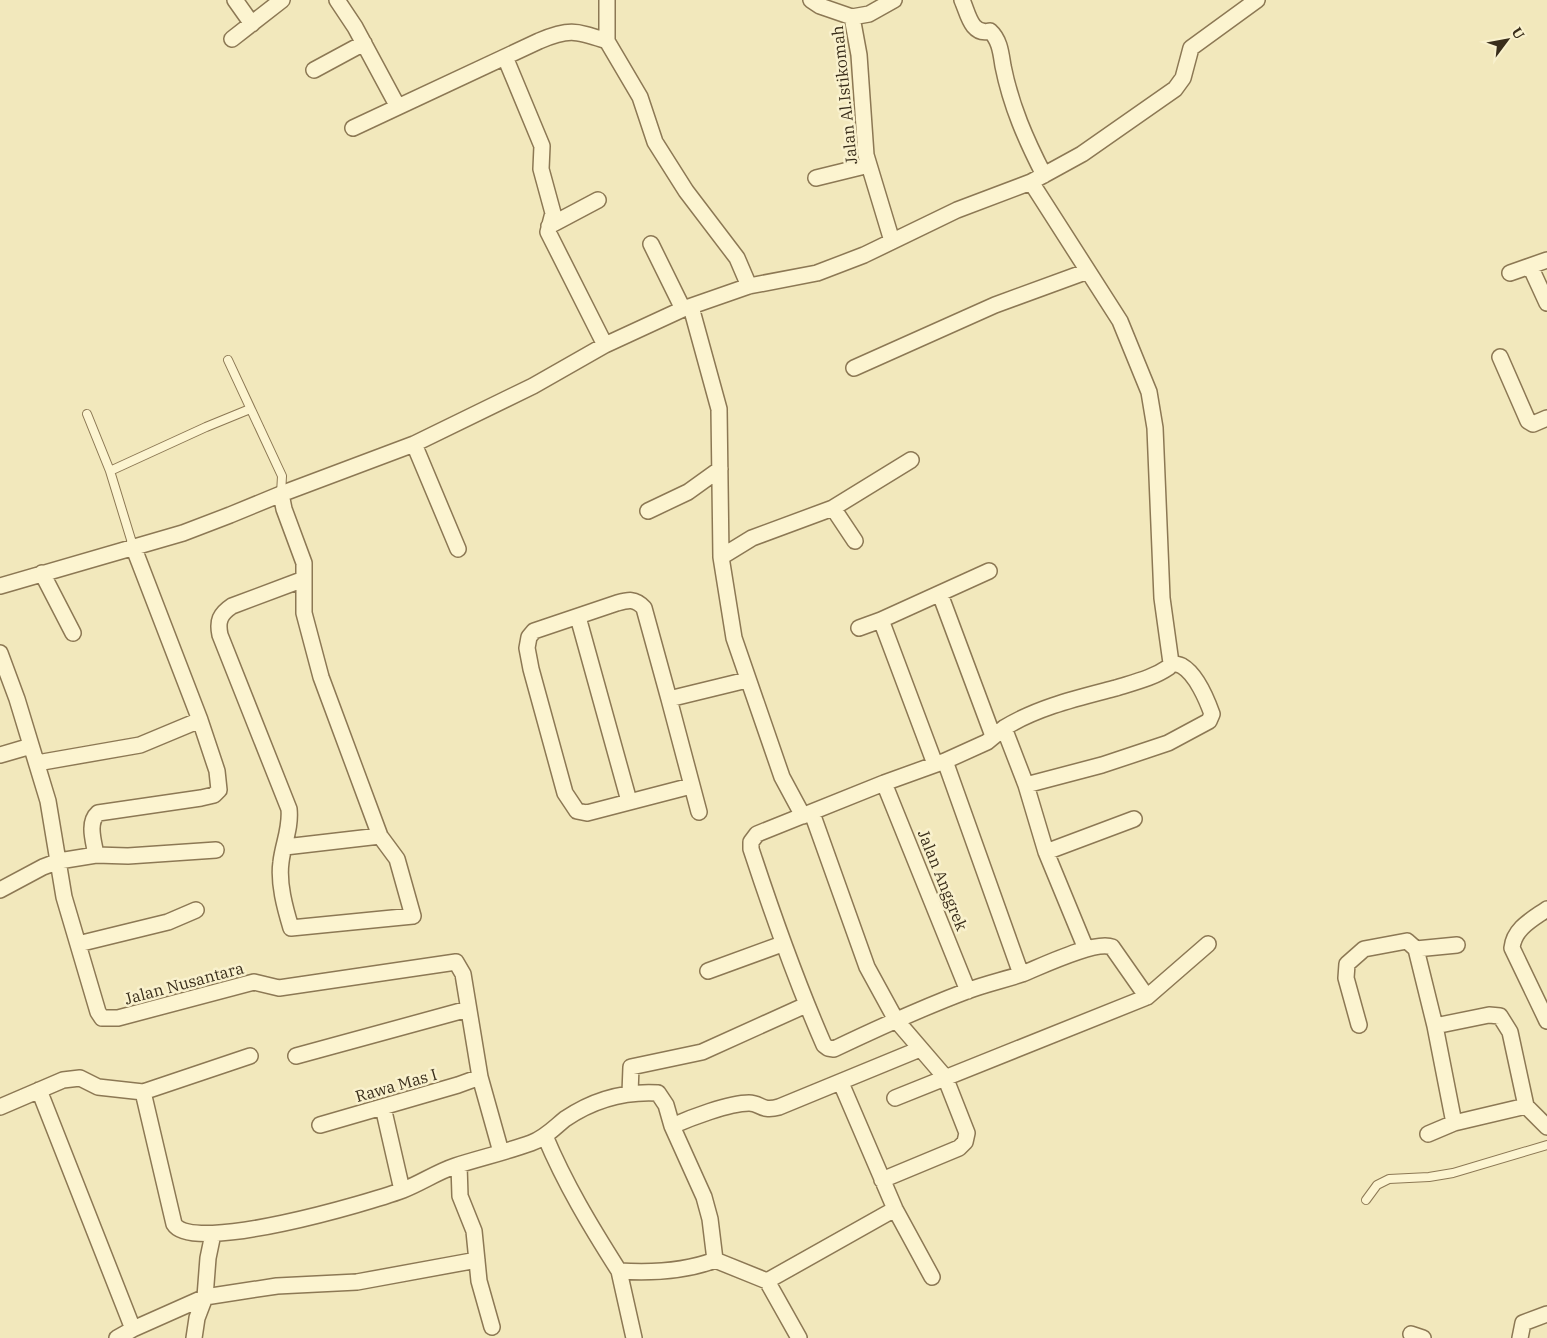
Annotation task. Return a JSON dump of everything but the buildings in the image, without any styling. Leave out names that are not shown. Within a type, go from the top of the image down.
[{"type":"street","points":[[235,0],[252,24]]},
{"type":"street","points":[[232,39],[282,0]]},
{"type":"street","points":[[337,0],[364,43],[398,107]]},
{"type":"street","points":[[606,0],[607,41],[640,97],[655,142],[686,192],[737,258],[749,286]]},
{"type":"street","points":[[811,0],[820,6],[852,17]]},
{"type":"street","name":"Jalan Al.Istikomah","points":[[892,241],[869,165],[863,133],[859,55],[852,17],[869,14],[894,0]]},
{"type":"street","points":[[962,0],[971,23],[983,33],[990,31],[995,36],[1000,48],[1013,108],[1037,179],[1088,271],[1120,321],[1149,392],[1156,436],[1162,598],[1171,663],[1169,667],[1150,678],[1053,706],[1017,720],[987,742],[940,763],[884,783],[758,834],[751,842],[751,850],[782,944],[806,1005],[824,1045],[828,1048],[834,1049],[896,1020],[968,991],[1021,974],[1086,949],[1112,947],[1147,997]]},
{"type":"street","points":[[0,586],[183,533],[414,444],[533,386],[605,345],[687,308],[749,286],[817,273],[864,255],[957,210],[1037,179],[1082,154],[1175,89],[1183,78],[1191,48],[1257,0]]},
{"type":"street","points":[[353,128],[564,31],[573,31],[607,41]]},
{"type":"street","points":[[314,70],[364,43]]},
{"type":"street","points":[[505,57],[542,146],[541,169],[553,213],[548,232],[550,239],[605,345]]},
{"type":"street","points":[[816,178],[869,165]]},
{"type":"street","points":[[549,226],[598,200]]},
{"type":"street","points":[[651,244],[687,308],[719,409],[721,557],[734,638],[747,680],[782,778],[808,814],[867,968],[896,1020],[945,1077],[967,1133],[965,1142],[959,1148],[882,1180]]},
{"type":"street","points":[[1510,273],[1547,260]]},
{"type":"street","points":[[1530,266],[1547,303]]},
{"type":"street","points":[[854,368],[995,305],[1088,271]]},
{"type":"street","points":[[1500,357],[1528,420],[1533,424],[1547,418]]},
{"type":"street","points":[[414,444],[458,549]]},
{"type":"street","points":[[721,557],[752,538],[833,508],[911,460]]},
{"type":"street","points":[[648,511],[688,492],[720,469]]},
{"type":"street","points":[[281,494],[284,509],[304,563],[304,579],[303,598],[308,633],[341,736],[380,836],[397,859],[413,916],[291,928],[282,886],[281,863],[290,822],[289,809],[218,626],[222,612],[232,606],[304,579]]},
{"type":"street","points":[[833,508],[855,541]]},
{"type":"street","points":[[96,855],[92,827],[93,819],[98,813],[201,798],[218,792],[217,771],[200,720],[133,546]]},
{"type":"street","points":[[859,628],[881,620],[989,571]]},
{"type":"street","points":[[42,574],[73,633]]},
{"type":"street","points":[[940,594],[999,732],[1026,785],[1046,852],[1086,949]]},
{"type":"street","points":[[691,786],[587,813],[577,811],[565,793],[527,648],[529,637],[534,631],[628,600],[640,603],[644,608],[699,812]]},
{"type":"street","points":[[578,617],[629,801]]},
{"type":"street","points":[[881,620],[940,763],[1021,974]]},
{"type":"street","name":"Jalan Nusantara","points":[[0,653],[17,699],[48,801],[64,897],[98,1012],[102,1018],[108,1020],[254,982],[279,988],[456,962],[463,974],[480,1077],[501,1152]]},
{"type":"street","points":[[1026,785],[1102,765],[1168,742],[1208,721],[1212,714],[1192,676],[1183,666],[1171,663]]},
{"type":"street","points":[[669,699],[747,680]]},
{"type":"street","points":[[37,763],[140,745],[200,720]]},
{"type":"street","points":[[0,755],[31,746]]},
{"type":"street","name":"Jalan Anggrek","points":[[884,783],[968,991]]},
{"type":"street","points":[[1046,852],[1134,819]]},
{"type":"street","points":[[285,848],[380,836]]},
{"type":"street","points":[[0,890],[43,867],[59,861],[96,855],[128,856],[216,850]]},
{"type":"street","points":[[1547,909],[1523,926],[1513,938],[1512,948],[1547,1021]]},
{"type":"street","points":[[78,944],[168,922],[196,910]]},
{"type":"street","points":[[1359,1025],[1346,978],[1349,960],[1364,949],[1403,940],[1416,949],[1457,945]]},
{"type":"street","points":[[708,971],[782,944]]},
{"type":"street","points":[[894,1098],[1147,997],[1208,944]]},
{"type":"street","points":[[1416,949],[1435,1026],[1454,1124]]},
{"type":"street","points":[[630,1093],[631,1067],[702,1052],[806,1005]]},
{"type":"street","points":[[296,1056],[468,1009]]},
{"type":"street","points":[[1435,1026],[1489,1015],[1500,1016],[1510,1032],[1526,1106],[1547,1127]]},
{"type":"street","points":[[672,1126],[713,1111],[750,1103],[768,1110],[841,1083],[920,1048]]},
{"type":"street","points":[[0,1107],[39,1090],[74,1078],[80,1078],[98,1086],[122,1092],[143,1092],[250,1056]]},
{"type":"street","name":"Rawa Mas I","points":[[320,1125],[480,1077]]},
{"type":"street","points":[[841,1083],[895,1209],[932,1277]]},
{"type":"street","points":[[39,1090],[133,1329]]},
{"type":"street","points":[[143,1092],[174,1224],[177,1229],[186,1234],[236,1233],[303,1218],[402,1190],[459,1165],[545,1136],[566,1119],[594,1103],[630,1093],[658,1093],[666,1105],[672,1126],[704,1197],[710,1219],[715,1260]]},
{"type":"street","points":[[1428,1134],[1454,1124],[1526,1106]]},
{"type":"street","points":[[383,1107],[402,1190]]},
{"type":"street","points":[[545,1136],[566,1184],[619,1271],[634,1338]]},
{"type":"street","points":[[459,1165],[460,1196],[474,1231],[480,1288],[492,1327]]},
{"type":"street","points":[[767,1281],[895,1209]]},
{"type":"street","points":[[194,1338],[197,1318],[205,1297],[208,1258],[213,1234]]},
{"type":"street","points":[[116,1338],[205,1297],[277,1286],[357,1282],[477,1260]]},
{"type":"street","points":[[619,1271],[642,1272],[688,1268],[715,1260],[767,1281],[799,1338]]},
{"type":"street","points":[[1520,1338],[1523,1324],[1547,1314]]},
{"type":"lane","points":[[228,360],[282,476],[281,494]]},
{"type":"lane","points":[[110,471],[190,433],[250,409]]},
{"type":"lane","points":[[87,414],[110,471],[133,546]]},
{"type":"lane","points":[[1366,1200],[1377,1185],[1389,1179],[1429,1177],[1453,1173],[1547,1145]]}]
